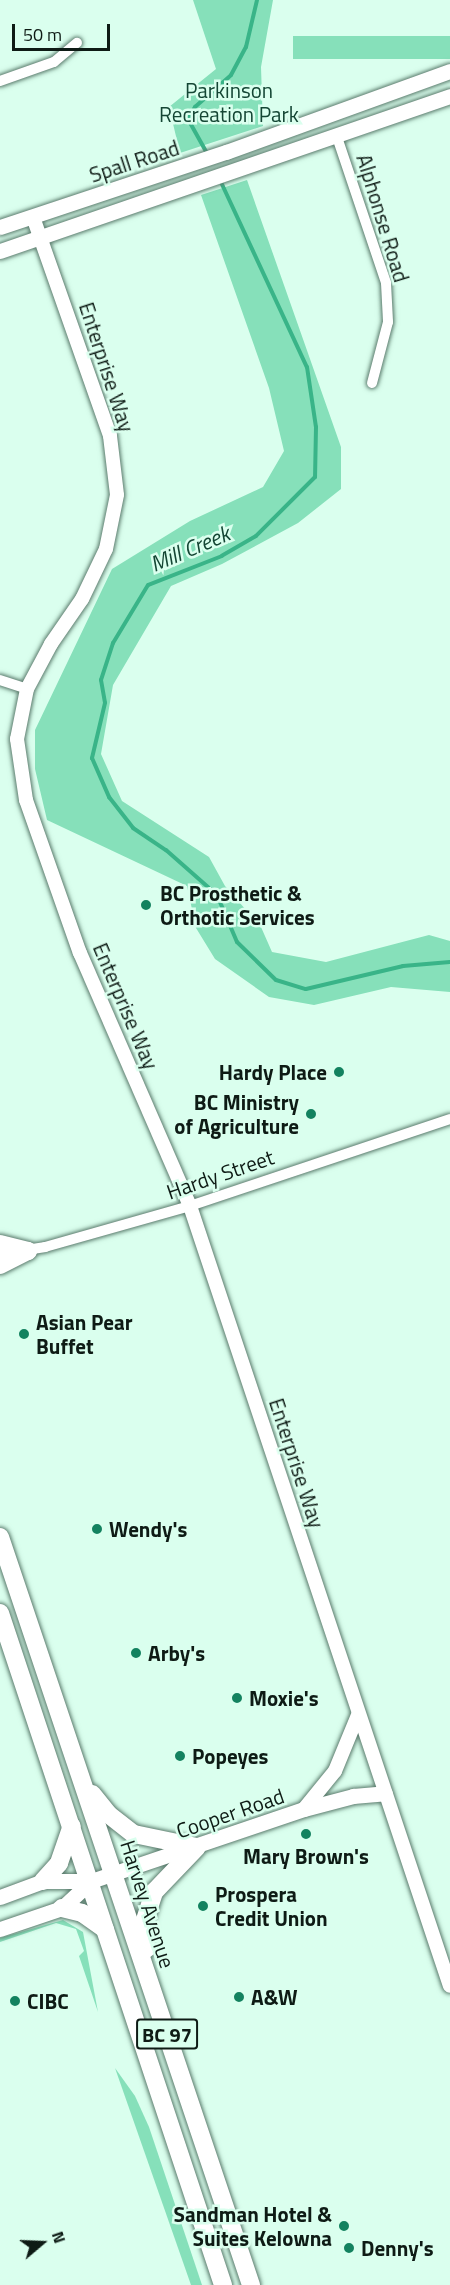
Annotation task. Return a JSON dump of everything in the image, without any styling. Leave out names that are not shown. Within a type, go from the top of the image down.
[{"type":"highway","points":[[0,1244],[28,1251]]},
{"type":"highway","points":[[0,1265],[28,1251]]},
{"type":"highway","name":"Harvey Avenue","points":[[0,1537],[251,2285]]},
{"type":"highway","name":"BC 97","points":[[0,1613],[91,1881],[223,2285]]},
{"type":"highway","points":[[84,1784],[108,1814],[134,1834],[196,1847]]},
{"type":"highway","points":[[43,1881],[59,1863],[72,1826]]},
{"type":"highway","points":[[149,1980],[144,1923],[154,1892],[196,1847]]},
{"type":"highway","points":[[62,1908],[82,1913],[105,1929]]},
{"type":"main road","name":"Spall Road","points":[[0,227],[189,165],[450,70]]},
{"type":"main road","name":"Spall Road","points":[[0,251],[450,96]]},
{"type":"main road","name":"Cooper Road","points":[[0,1897],[43,1881],[91,1881],[304,1809],[353,1796],[385,1794]]},
{"type":"main road","name":"Cooper Road","points":[[0,1929],[62,1908],[91,1881]]},
{"type":"street","points":[[0,81],[54,62],[77,43]]},
{"type":"street","name":"Alphonse Road","points":[[336,134],[386,284],[388,322],[372,383]]},
{"type":"street","name":"Enterprise Way","points":[[33,216],[110,436],[117,495],[106,549],[82,599],[51,644],[27,689],[17,739],[26,800],[80,953],[190,1206],[450,1986]]},
{"type":"street","points":[[0,680],[27,689]]},
{"type":"street","name":"Hardy Street","points":[[0,1254],[28,1251],[190,1206],[450,1119]]},
{"type":"street","points":[[304,1809],[335,1771],[358,1715]]},
{"type":"green space","name":"Parkinson Recreation Park","points":[[193,0],[273,0],[261,67],[263,126],[180,153],[169,107],[216,69]]},
{"type":"green space","points":[[293,36],[450,36],[450,59],[293,59]]},
{"type":"green space","points":[[247,180],[341,447],[341,489],[298,523],[222,564],[171,586],[113,685],[101,754],[122,801],[209,857],[225,886],[261,927],[272,952],[326,962],[429,935],[450,941],[450,992],[391,987],[314,1005],[269,997],[215,959],[196,928],[187,886],[47,820],[35,769],[35,730],[112,569],[190,521],[263,487],[284,451],[269,388],[201,195]]},
{"type":"green space","points":[[63,1920],[83,1932],[98,2012],[79,1956],[84,1951],[76,1929],[56,1923],[0,1942],[0,1938]]},
{"type":"green space","points":[[115,2068],[135,2096],[149,2127],[202,2285],[191,2285]]},
{"type":"waterway","name":"Mill Creek","points":[[208,155],[188,119],[195,107],[231,75],[246,47],[257,0]]},
{"type":"waterway","name":"Mill Creek","points":[[220,180],[307,367],[316,427],[315,477],[256,536],[222,556],[148,585],[113,643],[101,680],[105,703],[92,758],[109,797],[133,828],[166,850],[217,895],[237,942],[276,980],[306,989],[403,966],[450,962]]},
{"type":"place","name":"BC Prosthetic & Orthotic Services","points":[[146,905]]},
{"type":"place","name":"Hardy Place","points":[[339,1072]]},
{"type":"place","name":"BC Ministry of Agriculture","points":[[311,1114]]},
{"type":"place","name":"Asian Pear Buffet","points":[[24,1334]]},
{"type":"place","name":"Wendy's","points":[[97,1529]]},
{"type":"place","name":"Arby's","points":[[136,1653]]},
{"type":"place","name":"Moxie's","points":[[237,1698]]},
{"type":"place","name":"Popeyes","points":[[180,1756]]},
{"type":"place","name":"Mary Brown's","points":[[306,1834]]},
{"type":"place","name":"Prospera Credit Union","points":[[203,1906]]},
{"type":"place","name":"A&W","points":[[239,1997]]},
{"type":"place","name":"CIBC","points":[[15,2001]]},
{"type":"place","name":"Sandman Hotel & Suites Kelowna","points":[[344,2226]]},
{"type":"place","name":"Denny's","points":[[349,2248]]}]
